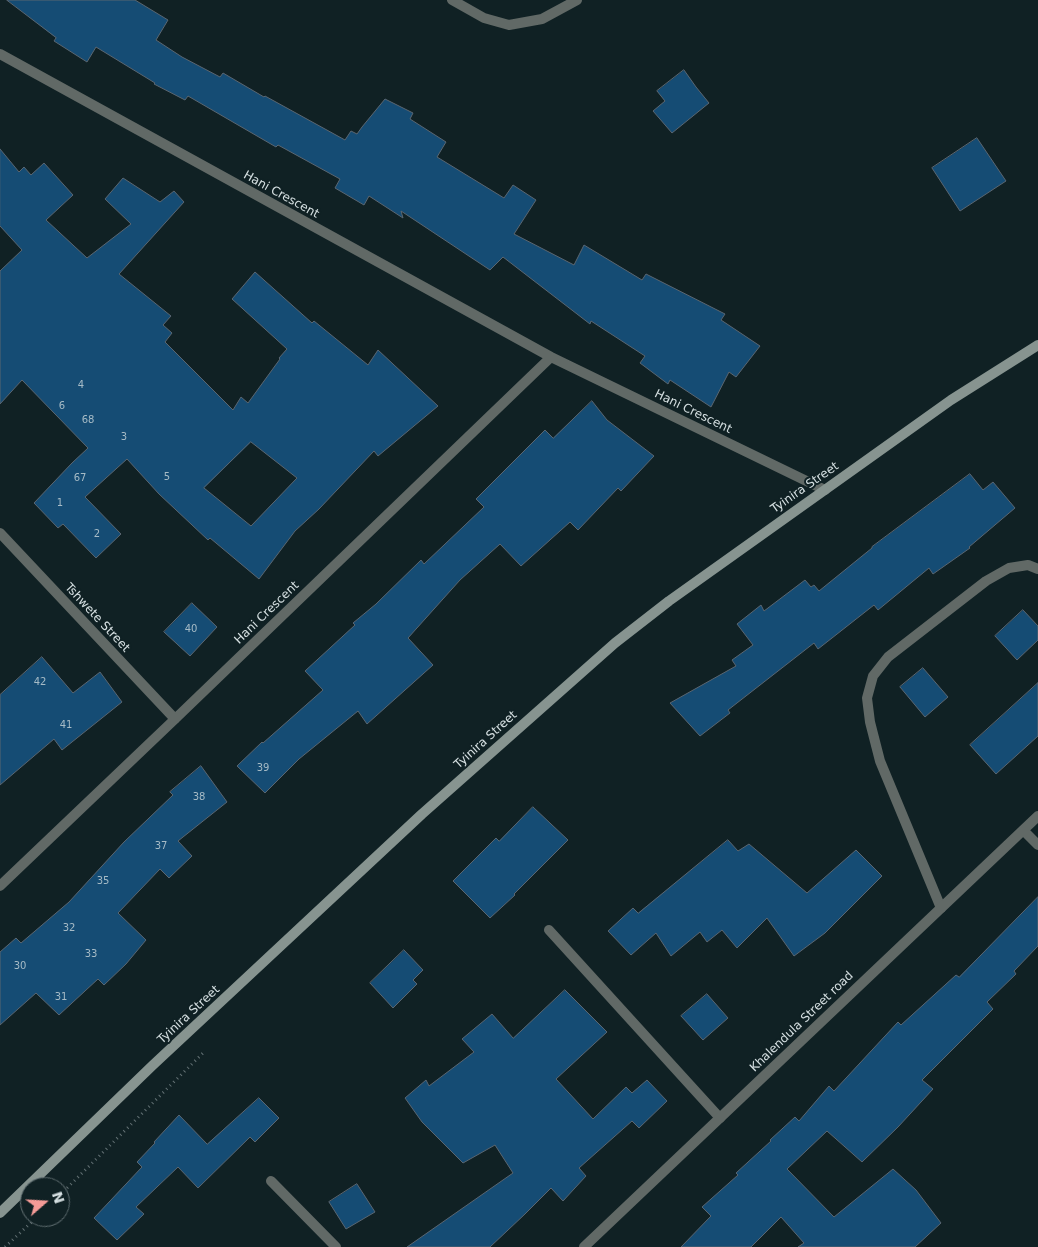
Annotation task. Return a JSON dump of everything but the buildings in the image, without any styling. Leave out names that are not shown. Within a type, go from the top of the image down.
[{"type":"street","points":[[452,0],[484,18],[509,25],[542,19],[577,0]]},
{"type":"street","name":"Hani Crescent","points":[[0,54],[551,358],[825,490]]},
{"type":"street","name":"Tyinira Street","points":[[0,1213],[154,1065],[429,807],[615,644],[661,607],[951,400],[1038,345]]},
{"type":"street","name":"Hani Crescent","points":[[0,886],[551,358]]},
{"type":"street","name":"Tshwete Street","points":[[0,534],[176,719]]},
{"type":"street","points":[[941,908],[880,761],[870,722],[867,698],[873,676],[888,657],[986,582],[1009,568],[1028,565],[1038,569]]},
{"type":"street","name":"Khalendula Street road","points":[[584,1247],[1038,816]]},
{"type":"street","points":[[1023,830],[1038,845]]},
{"type":"street","points":[[550,930],[720,1118]]},
{"type":"street","points":[[271,1182],[336,1247]]},
{"type":"path","points":[[70,1185],[204,1052]]},
{"type":"path","points":[[5,1247],[26,1227]]}]
